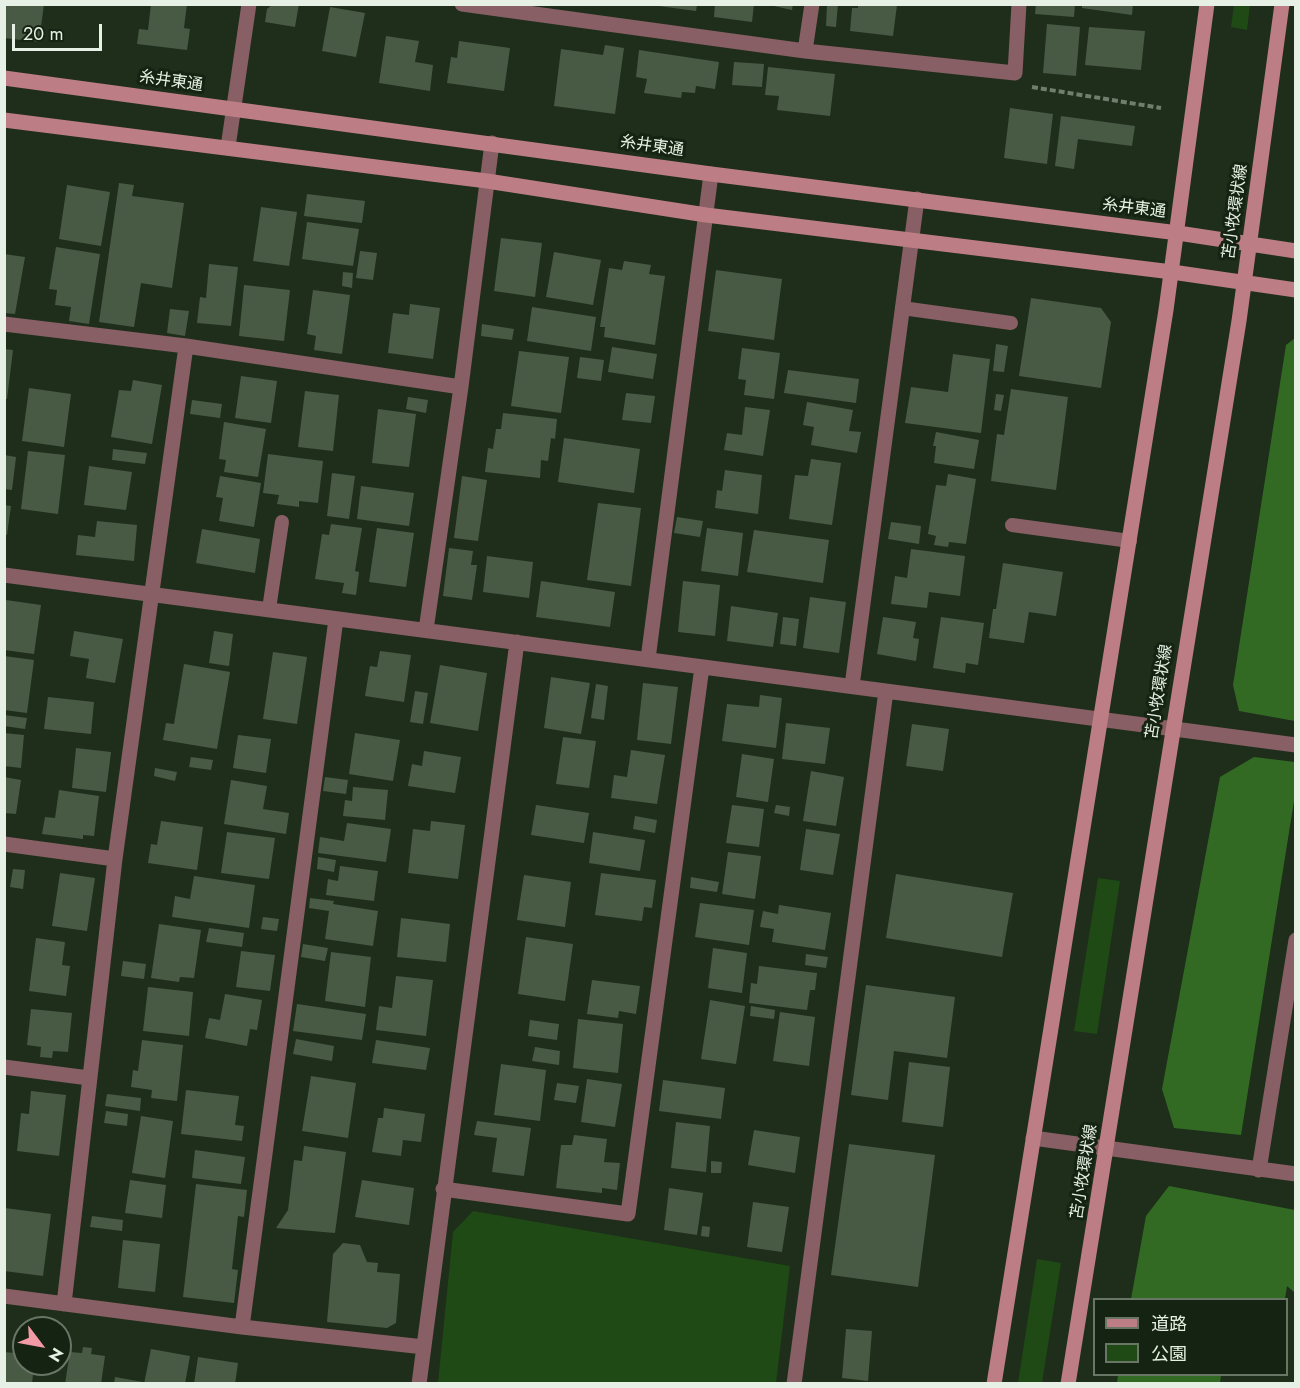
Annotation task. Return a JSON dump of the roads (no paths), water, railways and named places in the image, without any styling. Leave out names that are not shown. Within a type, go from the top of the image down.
[{"type":"main road","points":[[994,1383],[1172,272],[1207,4]]},
{"type":"main road","name":"苫小牧環状線","points":[[1068,1383],[1108,1147],[1244,284],[1282,4]]},
{"type":"main road","name":"糸井東通","points":[[4,78],[711,174],[1178,232],[1296,251]]},
{"type":"main road","points":[[4,120],[487,181],[706,215],[1172,272],[1296,290]]},
{"type":"street","points":[[228,147],[249,4]]},
{"type":"street","points":[[462,4],[805,51],[1015,73],[1019,4]]},
{"type":"street","points":[[805,51],[812,4]]},
{"type":"street","points":[[426,630],[461,387],[492,143]]},
{"type":"street","points":[[648,659],[711,174]]},
{"type":"street","points":[[852,686],[916,199]]},
{"type":"street","points":[[4,324],[186,346],[461,387]]},
{"type":"street","points":[[63,1304],[115,859],[186,346]]},
{"type":"street","points":[[4,575],[1296,745]]},
{"type":"street","points":[[242,1327],[336,619]]},
{"type":"street","points":[[419,1383],[517,642]]},
{"type":"street","points":[[443,1189],[628,1214],[702,667]]},
{"type":"street","points":[[794,1383],[886,691]]},
{"type":"street","points":[[4,844],[115,859]]},
{"type":"street","points":[[1259,1170],[1296,940]]},
{"type":"street","points":[[4,1067],[89,1078]]},
{"type":"street","points":[[1033,1138],[1296,1174]]},
{"type":"street","points":[[4,1296],[242,1327],[424,1347]]},
{"type":"lane","points":[[902,308],[1011,322]]},
{"type":"lane","points":[[269,609],[282,522]]},
{"type":"lane","points":[[1012,525],[1130,541]]}]
